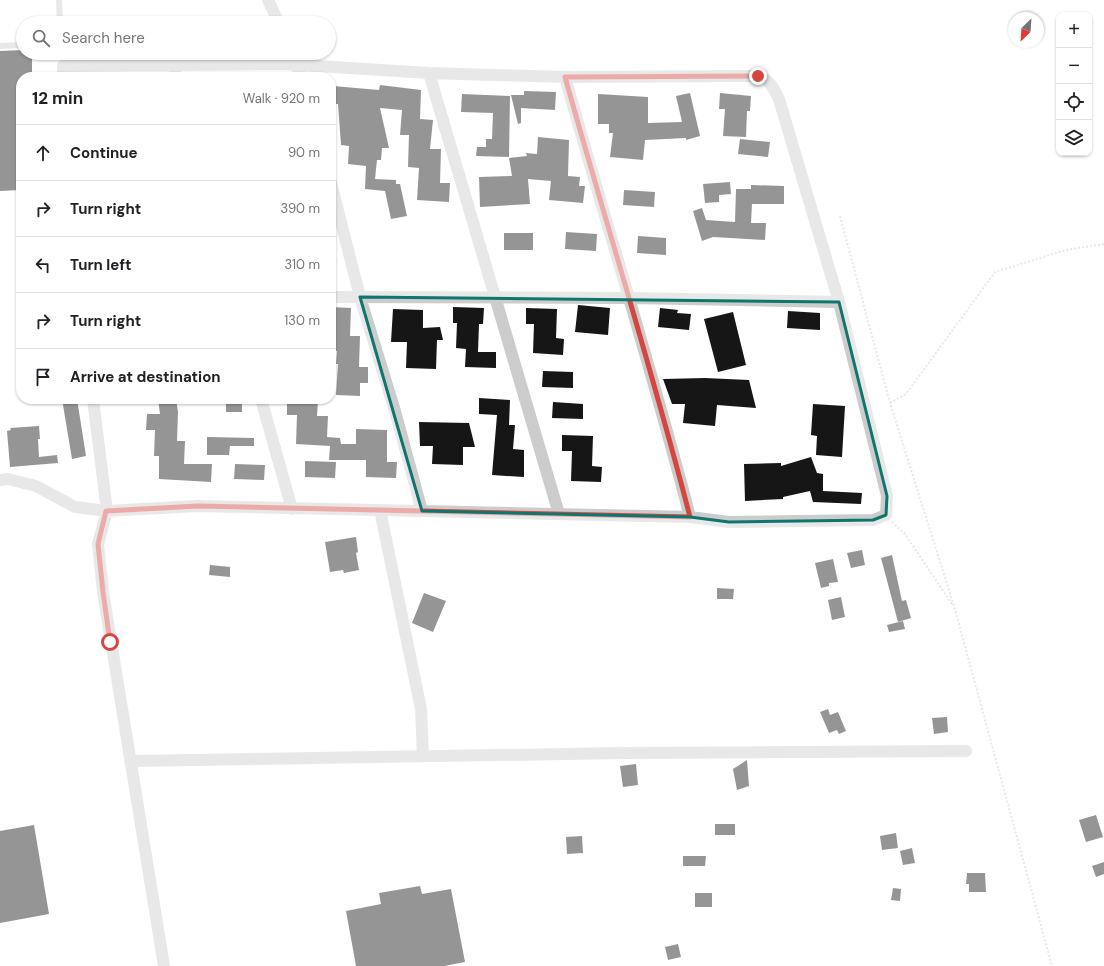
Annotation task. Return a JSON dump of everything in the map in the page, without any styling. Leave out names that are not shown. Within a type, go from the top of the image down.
[{"type":"street","points":[[268,0],[276,16]]},
{"type":"street","points":[[295,60],[299,72]]},
{"type":"street","points":[[0,480],[8,479],[36,486],[75,507],[106,511],[198,506],[690,517],[729,522],[857,521],[873,520],[886,515],[887,496],[839,302],[779,99],[773,85],[763,77],[565,77],[429,73],[297,65],[175,71],[63,72]]},
{"type":"street","points":[[429,73],[559,514]]},
{"type":"street","points":[[565,77],[603,214],[630,298],[690,517]]},
{"type":"street","points":[[336,202],[360,298],[395,411],[422,511]]},
{"type":"street","points":[[336,297],[630,298],[839,302]]},
{"type":"street","points":[[94,404],[106,511],[98,544],[103,592],[164,966]]},
{"type":"street","points":[[262,404],[292,509]]},
{"type":"street","points":[[380,510],[421,708],[423,756]]},
{"type":"street","points":[[130,761],[423,756],[966,751]]},
{"type":"lane","points":[[59,0],[60,16]]},
{"type":"lane","points":[[0,46],[16,45]]},
{"type":"lane","points":[[62,60],[63,72]]},
{"type":"path","points":[[840,216],[890,403],[954,606],[1052,966]]},
{"type":"path","points":[[890,403],[906,394],[995,272],[1066,250],[1104,244]]},
{"type":"path","points":[[886,515],[905,534],[954,606]]},
{"type":"highlighted area","points":[[360,297],[839,302],[887,496],[886,515],[873,520],[729,522],[690,517],[422,511]]},
{"type":"building","points":[[16,50],[16,60],[32,60],[32,72],[16,72],[16,190],[0,191],[0,51]]},
{"type":"building","points":[[380,85],[421,90],[420,119],[433,120],[430,149],[441,149],[440,183],[450,183],[449,202],[417,200],[419,168],[408,167],[409,135],[400,135],[402,110],[380,108],[389,148],[382,148],[381,160],[377,160],[375,179],[396,180],[396,184],[400,184],[407,216],[391,219],[385,191],[365,189],[366,166],[348,164],[349,146],[341,145],[338,104],[336,104],[336,86],[379,90]]},
{"type":"building","points":[[524,91],[556,92],[555,110],[521,108],[521,123],[518,124],[511,95],[524,95]]},
{"type":"building","points":[[690,93],[700,136],[686,140],[686,138],[645,140],[643,160],[610,157],[613,133],[609,133],[609,124],[598,124],[598,94],[648,97],[648,123],[682,122],[676,96]]},
{"type":"building","points":[[720,93],[751,96],[750,111],[747,111],[746,137],[723,136],[725,109],[719,109]]},
{"type":"building","points":[[462,94],[510,96],[509,157],[476,156],[477,147],[486,147],[486,139],[492,139],[493,113],[461,112]]},
{"type":"building","points":[[538,137],[569,140],[568,176],[580,177],[579,186],[585,186],[583,203],[549,200],[551,181],[528,179],[530,204],[480,207],[479,177],[512,176],[509,158],[527,156],[526,153],[537,154]]},
{"type":"building","points":[[740,139],[770,142],[768,157],[738,154]]},
{"type":"building","points":[[730,182],[731,194],[719,195],[719,202],[705,203],[703,184]]},
{"type":"building","points":[[751,185],[784,186],[784,204],[752,204],[751,223],[766,223],[765,240],[713,237],[702,241],[693,211],[702,208],[706,220],[735,222],[736,189],[751,189]]},
{"type":"building","points":[[624,190],[655,192],[654,207],[623,205]]},
{"type":"building","points":[[566,232],[597,234],[596,251],[565,249]]},
{"type":"building","points":[[504,233],[533,233],[533,250],[504,250]]},
{"type":"building","points":[[638,236],[666,238],[666,255],[637,253]]},
{"type":"building","points":[[578,305],[610,308],[608,335],[575,332]]},
{"type":"building","points":[[336,307],[351,308],[350,336],[360,336],[359,367],[368,367],[368,383],[360,383],[360,396],[336,395],[338,364],[336,364]]},
{"type":"building","points":[[453,307],[484,308],[483,324],[479,324],[478,352],[496,352],[496,368],[465,367],[466,349],[456,348],[457,323],[453,323]]},
{"type":"building","points":[[526,308],[557,309],[556,338],[564,339],[563,355],[533,353],[534,324],[526,324]]},
{"type":"building","points":[[660,308],[678,310],[677,313],[691,314],[689,330],[658,327]]},
{"type":"building","points":[[393,309],[423,310],[423,328],[440,327],[443,340],[437,340],[436,369],[406,368],[407,342],[391,342]]},
{"type":"building","points":[[788,311],[820,313],[820,330],[787,328]]},
{"type":"building","points":[[733,312],[746,365],[718,372],[704,319]]},
{"type":"building","points":[[543,371],[573,372],[573,388],[542,387]]},
{"type":"building","points":[[705,378],[749,380],[756,408],[717,405],[715,426],[683,423],[685,404],[672,404],[663,379]]},
{"type":"building","points":[[479,398],[510,400],[509,425],[515,425],[513,449],[524,450],[524,477],[492,475],[497,415],[479,414]]},
{"type":"building","points":[[553,402],[583,404],[583,419],[552,418]]},
{"type":"building","points":[[63,404],[78,404],[86,456],[72,459]]},
{"type":"building","points":[[159,404],[177,404],[177,441],[185,441],[184,464],[212,464],[211,482],[159,479],[159,456],[154,456],[155,430],[146,430],[147,414],[160,414]]},
{"type":"building","points":[[226,404],[242,404],[242,412],[226,412]]},
{"type":"building","points":[[287,404],[318,404],[317,416],[328,416],[327,437],[340,438],[341,444],[356,444],[356,429],[387,430],[387,462],[397,462],[396,478],[366,477],[366,460],[329,460],[330,446],[296,444],[297,415],[287,415]]},
{"type":"building","points":[[813,404],[845,406],[842,457],[816,455],[817,436],[811,435]]},
{"type":"building","points":[[419,422],[469,423],[475,447],[463,447],[463,465],[432,464],[433,446],[420,446]]},
{"type":"building","points":[[39,426],[39,457],[57,455],[58,463],[10,467],[7,431],[11,430],[10,428]]},
{"type":"building","points":[[562,435],[593,436],[592,466],[602,467],[601,482],[571,481],[572,451],[562,451]]},
{"type":"building","points":[[207,437],[254,438],[254,446],[230,446],[229,455],[207,455]]},
{"type":"building","points":[[811,457],[817,473],[823,474],[823,491],[862,493],[861,504],[813,502],[810,491],[783,497],[783,499],[745,501],[744,464],[781,463],[781,466]]},
{"type":"building","points":[[305,461],[336,462],[335,478],[305,477]]},
{"type":"building","points":[[235,464],[265,465],[264,480],[234,479]]},
{"type":"building","points":[[356,537],[358,552],[356,553],[359,570],[344,573],[343,570],[330,572],[325,542]]},
{"type":"building","points":[[862,550],[865,565],[851,568],[847,553]]},
{"type":"building","points":[[892,555],[902,601],[906,600],[911,618],[898,622],[881,558]]},
{"type":"building","points":[[833,559],[838,582],[829,583],[829,586],[821,588],[815,563]]},
{"type":"building","points":[[210,565],[230,567],[230,577],[209,575]]},
{"type":"building","points":[[717,588],[734,589],[733,599],[717,599]]},
{"type":"building","points":[[424,593],[446,601],[433,632],[412,623]]},
{"type":"building","points":[[841,597],[845,617],[832,620],[828,600]]},
{"type":"building","points":[[903,621],[905,629],[889,632],[887,625]]},
{"type":"building","points":[[828,709],[830,715],[838,712],[846,731],[839,734],[837,730],[829,733],[820,712]]},
{"type":"building","points":[[947,717],[948,732],[934,734],[932,718]]},
{"type":"building","points":[[747,760],[749,786],[737,790],[733,769]]},
{"type":"building","points":[[636,764],[638,785],[623,787],[620,766]]},
{"type":"building","points":[[1096,815],[1103,837],[1086,842],[1079,820]]},
{"type":"building","points":[[715,824],[735,824],[735,835],[715,835]]},
{"type":"building","points":[[34,825],[49,914],[0,923],[0,831]]},
{"type":"building","points":[[896,833],[898,848],[882,850],[880,836]]},
{"type":"building","points":[[582,836],[583,853],[567,854],[566,837]]},
{"type":"building","points":[[912,848],[915,863],[903,865],[900,851]]},
{"type":"building","points":[[683,856],[706,856],[705,866],[683,866]]},
{"type":"building","points":[[1104,862],[1104,874],[1096,877],[1092,866]]},
{"type":"building","points":[[967,873],[985,873],[986,892],[969,892],[969,884],[966,884]]},
{"type":"building","points":[[420,886],[422,894],[451,889],[465,962],[444,966],[356,966],[346,911],[381,904],[379,893]]},
{"type":"building","points":[[893,888],[901,889],[900,901],[891,900]]},
{"type":"building","points":[[695,893],[712,893],[712,907],[695,907]]},
{"type":"building","points":[[678,944],[681,957],[668,960],[665,947]]},
{"type":"route","points":[[110,642],[98,544],[106,511],[150,507],[198,506],[690,517],[630,298],[603,214],[565,77],[758,76]]}]
